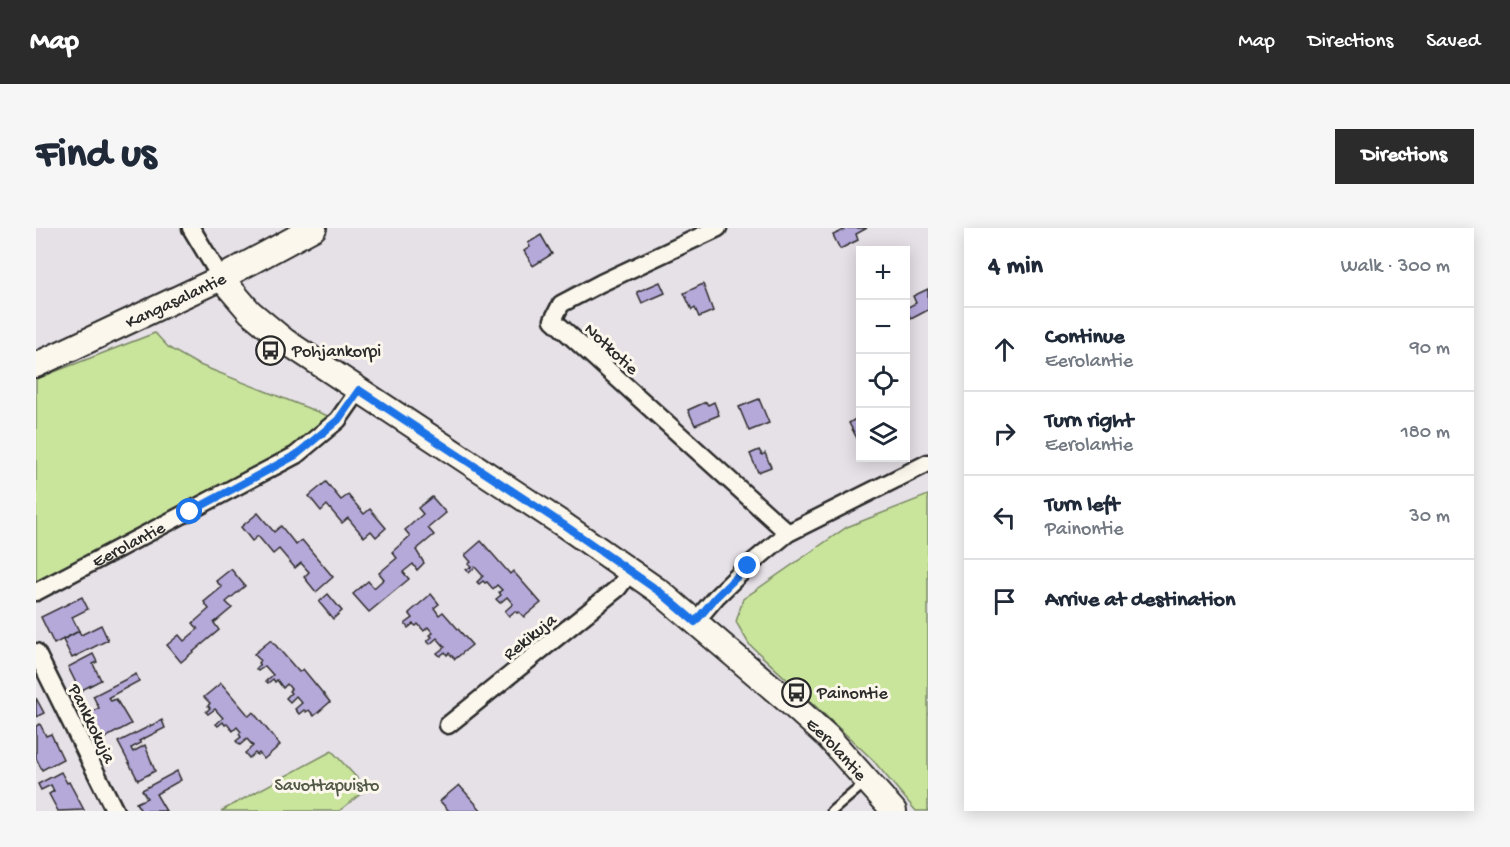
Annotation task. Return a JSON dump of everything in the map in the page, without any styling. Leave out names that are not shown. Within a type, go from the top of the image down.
[{"type":"street","points":[[191,228],[221,278],[250,312],[285,340],[359,390]]},
{"type":"street","name":"Kangasalantie","points":[[36,365],[221,278],[314,228]]},
{"type":"street","name":"Notkotie","points":[[718,228],[561,304],[553,320],[788,533]]},
{"type":"street","name":"Eerolantie","points":[[36,592],[296,455],[338,420],[359,390],[564,525],[660,592],[828,737],[894,811]]},
{"type":"street","points":[[695,622],[716,597],[748,566],[788,533],[928,463]]},
{"type":"street","name":"Rekikuja","points":[[448,725],[618,588],[630,572]]},
{"type":"street","name":"Pankkokuja","points":[[36,652],[115,811]]},
{"type":"lane","points":[[832,811],[868,781]]},
{"type":"green space","points":[[155,333],[169,348],[197,364],[338,420],[296,455],[36,592],[36,379]]},
{"type":"green space","points":[[928,495],[928,811],[916,811],[872,759],[749,644],[736,622],[743,599],[847,527]]},
{"type":"green space","name":"Savottapuisto","points":[[332,751],[367,789],[339,811],[221,811]]},
{"type":"building","points":[[843,228],[867,228],[856,234],[858,240],[840,249],[833,235],[844,230]]},
{"type":"building","points":[[541,235],[552,254],[533,266],[524,251],[530,247],[528,243]]},
{"type":"building","points":[[660,282],[665,293],[642,303],[637,292]]},
{"type":"building","points":[[703,284],[713,311],[699,317],[695,308],[692,310],[684,293]]},
{"type":"building","points":[[928,289],[928,310],[911,319],[910,306],[916,303],[913,296]]},
{"type":"building","points":[[759,399],[769,423],[749,431],[739,407]]},
{"type":"building","points":[[706,402],[708,405],[714,402],[719,415],[695,425],[688,410]]},
{"type":"building","points":[[856,419],[856,436],[849,423]]},
{"type":"building","points":[[759,450],[762,455],[765,453],[771,467],[758,472],[750,454]]},
{"type":"building","points":[[326,482],[341,500],[348,495],[364,514],[370,509],[386,528],[376,537],[371,531],[364,537],[348,518],[342,523],[327,505],[321,511],[309,496]]},
{"type":"building","points":[[432,497],[446,513],[428,528],[434,535],[416,550],[424,563],[417,570],[413,564],[403,572],[409,579],[369,612],[353,594],[368,581],[374,588],[384,579],[379,573],[397,558],[392,552],[410,536],[405,530],[423,514],[418,508]]},
{"type":"building","points":[[258,513],[274,532],[281,526],[296,545],[302,540],[333,577],[316,592],[304,577],[309,572],[301,563],[295,568],[279,549],[273,554],[258,536],[252,541],[241,527]]},
{"type":"building","points":[[481,541],[510,574],[513,571],[541,603],[524,617],[515,611],[509,616],[505,611],[513,604],[507,597],[500,603],[496,599],[501,595],[499,592],[502,590],[497,585],[493,589],[487,582],[483,581],[479,584],[477,582],[483,576],[475,567],[469,573],[466,570],[471,567],[468,564],[471,562],[465,555]]},
{"type":"building","points":[[231,569],[245,586],[226,602],[232,608],[214,623],[219,630],[181,662],[167,645],[179,635],[184,641],[198,629],[193,623],[209,609],[204,602],[222,587],[216,581]]},
{"type":"building","points":[[328,594],[342,611],[333,619],[319,602]]},
{"type":"building","points":[[431,594],[439,604],[434,608],[439,615],[443,612],[472,645],[455,659],[449,653],[447,655],[445,652],[440,656],[437,653],[445,647],[437,638],[430,644],[427,641],[433,633],[428,627],[424,631],[418,624],[416,626],[413,624],[408,628],[405,624],[413,618],[409,613]]},
{"type":"building","points":[[82,597],[88,609],[72,617],[79,631],[54,644],[41,617]]},
{"type":"building","points":[[101,625],[108,640],[72,658],[63,640],[79,631],[81,635]]},
{"type":"building","points":[[271,640],[299,672],[303,669],[330,702],[314,716],[309,710],[306,712],[304,710],[299,714],[295,709],[302,703],[296,696],[290,702],[286,698],[291,693],[287,684],[283,688],[277,680],[275,682],[273,679],[268,683],[266,681],[273,675],[265,666],[258,671],[256,669],[260,665],[258,663],[260,660],[254,654]]},
{"type":"building","points":[[93,654],[97,662],[93,664],[101,680],[80,691],[68,667]]},
{"type":"building","points":[[136,674],[139,681],[109,697],[111,701],[116,699],[131,724],[103,739],[90,713],[99,708],[93,696]]},
{"type":"building","points":[[221,683],[249,716],[253,712],[280,745],[264,759],[259,753],[249,758],[245,753],[253,746],[247,739],[240,745],[236,741],[241,737],[239,734],[241,732],[237,727],[233,731],[223,722],[218,726],[216,724],[223,718],[215,709],[208,714],[206,712],[210,708],[208,706],[210,703],[204,697]]},
{"type":"building","points":[[36,698],[44,713],[36,717]]},
{"type":"building","points":[[162,720],[165,728],[139,741],[141,743],[131,748],[133,752],[145,745],[155,771],[138,780],[118,742]]},
{"type":"building","points":[[40,724],[46,736],[51,734],[63,759],[42,770],[36,758],[36,726]]},
{"type":"building","points":[[177,771],[181,780],[156,794],[166,811],[141,811],[136,803],[147,798],[142,790]]},
{"type":"building","points":[[61,772],[84,810],[58,811],[49,794],[54,791],[51,785],[41,790],[38,784]]},
{"type":"building","points":[[459,785],[482,811],[449,811],[440,801]]},
{"type":"place","name":"Pohjankorpi","points":[[271,350]]},
{"type":"place","name":"Painontie","points":[[796,692]]},
{"type":"route","points":[[190,512],[296,455],[338,420],[359,390],[564,525],[660,592],[695,622],[716,597],[748,566]]}]
